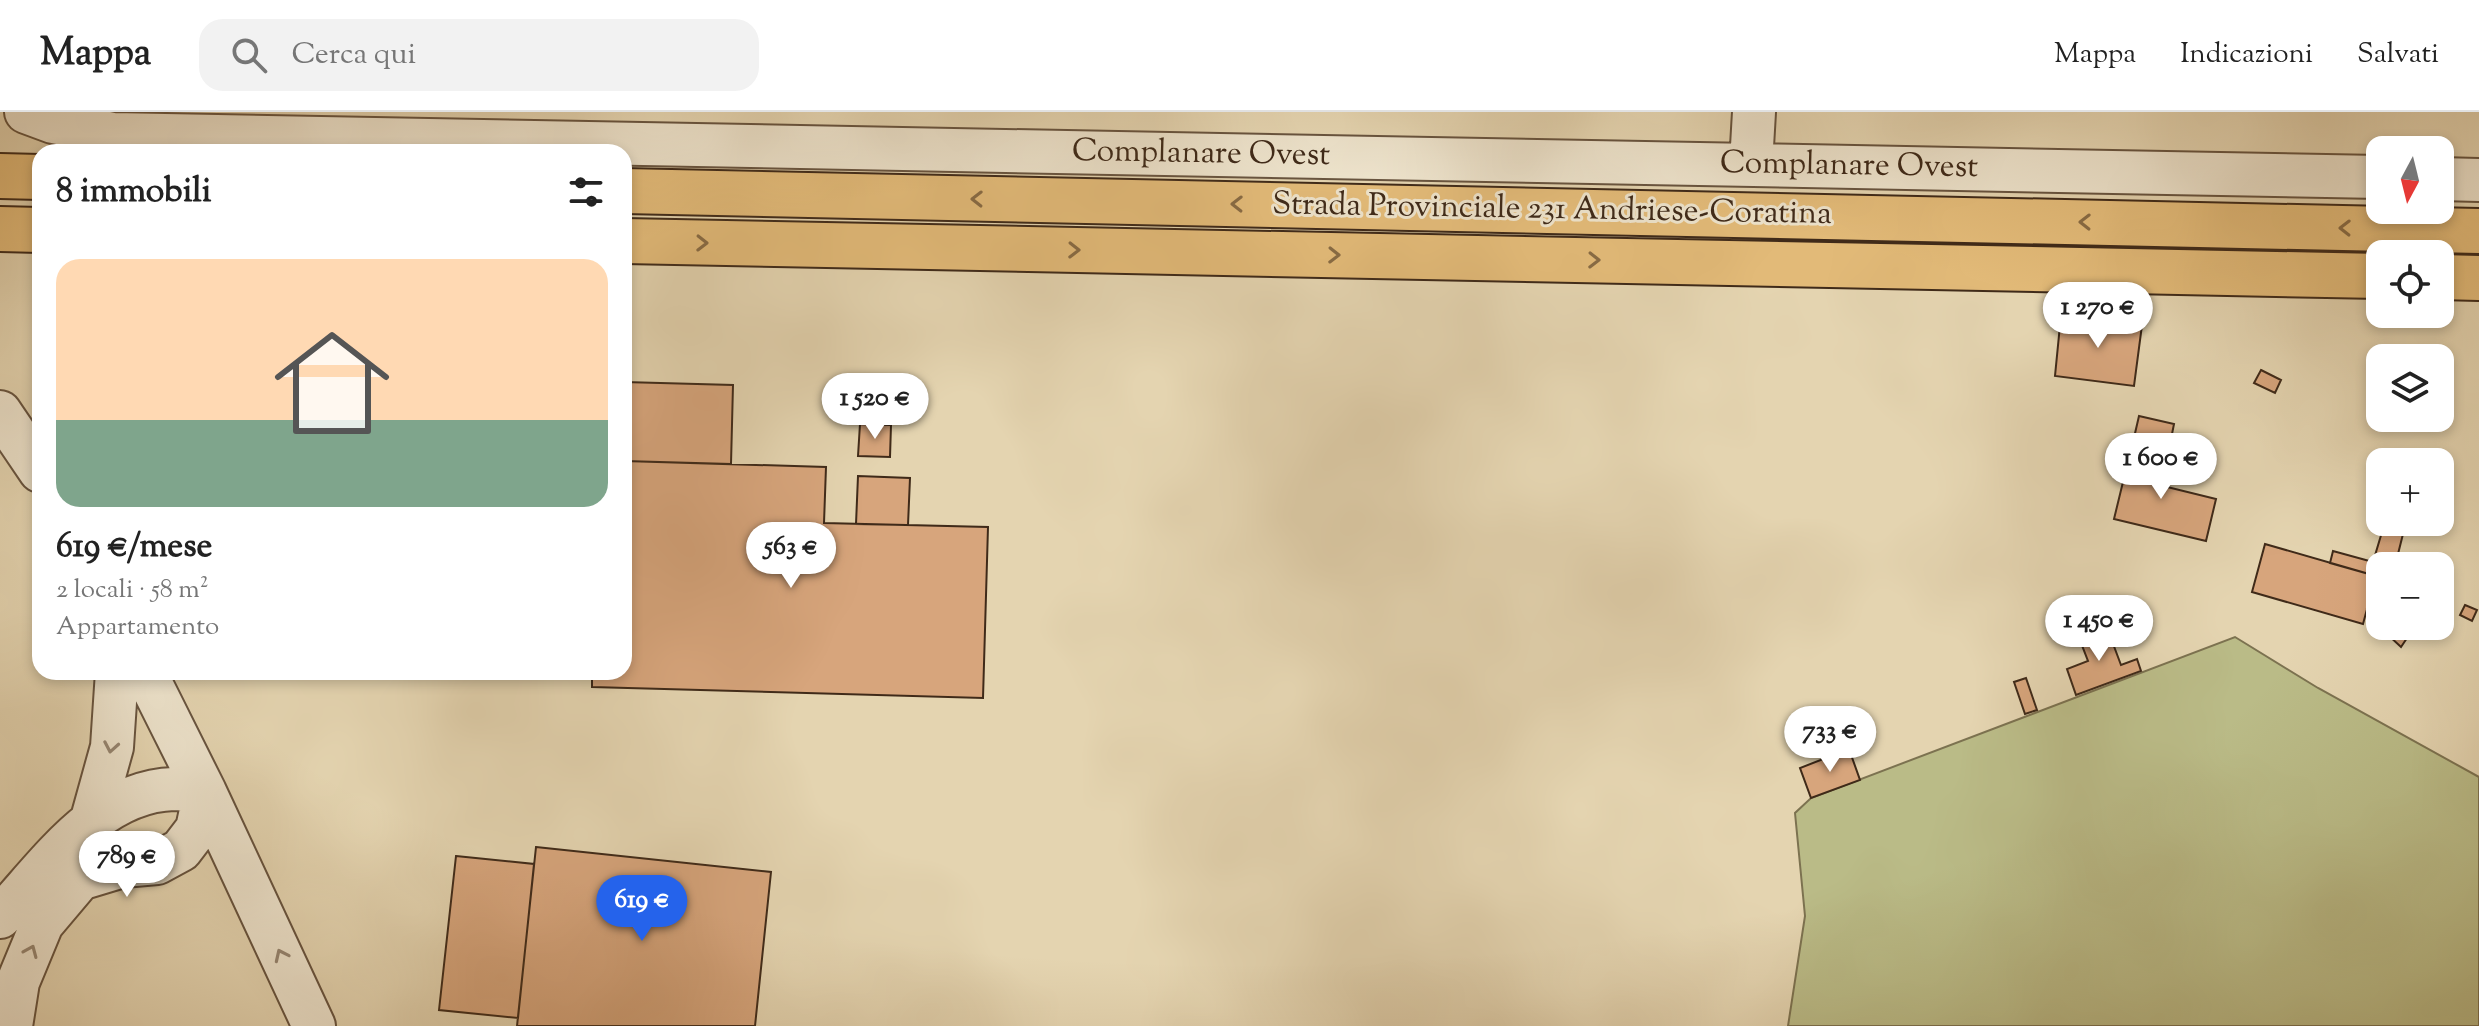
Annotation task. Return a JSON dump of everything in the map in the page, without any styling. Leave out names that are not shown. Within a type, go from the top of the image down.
[{"type":"highway","points":[[0,176],[32,177]]},
{"type":"highway","name":"Strada Provinciale 231 Andriese-Coratina","points":[[632,191],[2479,231]]},
{"type":"highway","points":[[0,229],[32,230]]},
{"type":"highway","name":"Strada Provinciale 231 Andriese-Coratina","points":[[632,241],[2366,276]]},
{"type":"highway","points":[[2454,277],[2479,278]]},
{"type":"street","name":"Complanare Ovest","points":[[26,112],[53,122],[113,134],[2366,177]]},
{"type":"street","points":[[1751,164],[1754,112]]},
{"type":"street","points":[[2454,179],[2479,180]]},
{"type":"street","points":[[0,412],[32,459]]},
{"type":"street","points":[[92,819],[112,747],[116,680]]},
{"type":"street","points":[[149,680],[314,1026]]},
{"type":"street","points":[[0,917],[92,819],[134,797],[173,789],[205,792]]},
{"type":"street","points":[[11,1026],[18,982],[42,924],[80,879],[123,866],[157,863],[181,850],[197,829],[205,792]]},
{"type":"green space","points":[[2235,637],[2318,688],[2479,777],[2479,1026],[1788,1026],[1805,916],[1795,813],[1811,798]]},
{"type":"building","points":[[2061,315],[2142,325],[2134,386],[2055,376]]},
{"type":"building","points":[[2261,370],[2281,380],[2275,393],[2254,383]]},
{"type":"building","points":[[632,382],[733,385],[731,464],[632,461]]},
{"type":"building","points":[[2139,416],[2174,424],[2169,449],[2133,442]]},
{"type":"building","points":[[860,424],[891,425],[890,457],[858,456]]},
{"type":"building","points":[[2131,449],[2161,456],[2155,484],[2216,499],[2206,541],[2114,519]]},
{"type":"building","points":[[632,461],[826,467],[824,523],[988,527],[983,698],[592,687],[592,680],[632,680]]},
{"type":"building","points":[[858,476],[910,478],[908,525],[856,524]]},
{"type":"building","points":[[2381,536],[2402,536],[2398,552],[2376,552]]},
{"type":"building","points":[[2265,544],[2366,573],[2366,613],[2363,624],[2252,592]]},
{"type":"building","points":[[2333,551],[2366,560],[2366,573],[2330,563]]},
{"type":"building","points":[[2465,605],[2477,610],[2472,621],[2460,615]]},
{"type":"building","points":[[2106,625],[2121,665],[2137,659],[2141,671],[2076,695],[2067,669],[2088,661],[2078,635]]},
{"type":"building","points":[[2393,640],[2406,640],[2401,647]]},
{"type":"building","points":[[2026,678],[2037,710],[2025,714],[2014,682]]},
{"type":"building","points":[[1849,749],[1860,780],[1811,798],[1800,768]]},
{"type":"building","points":[[536,847],[771,872],[755,1026],[517,1026]]},
{"type":"building","points":[[456,856],[534,864],[518,1018],[439,1010]]}]
